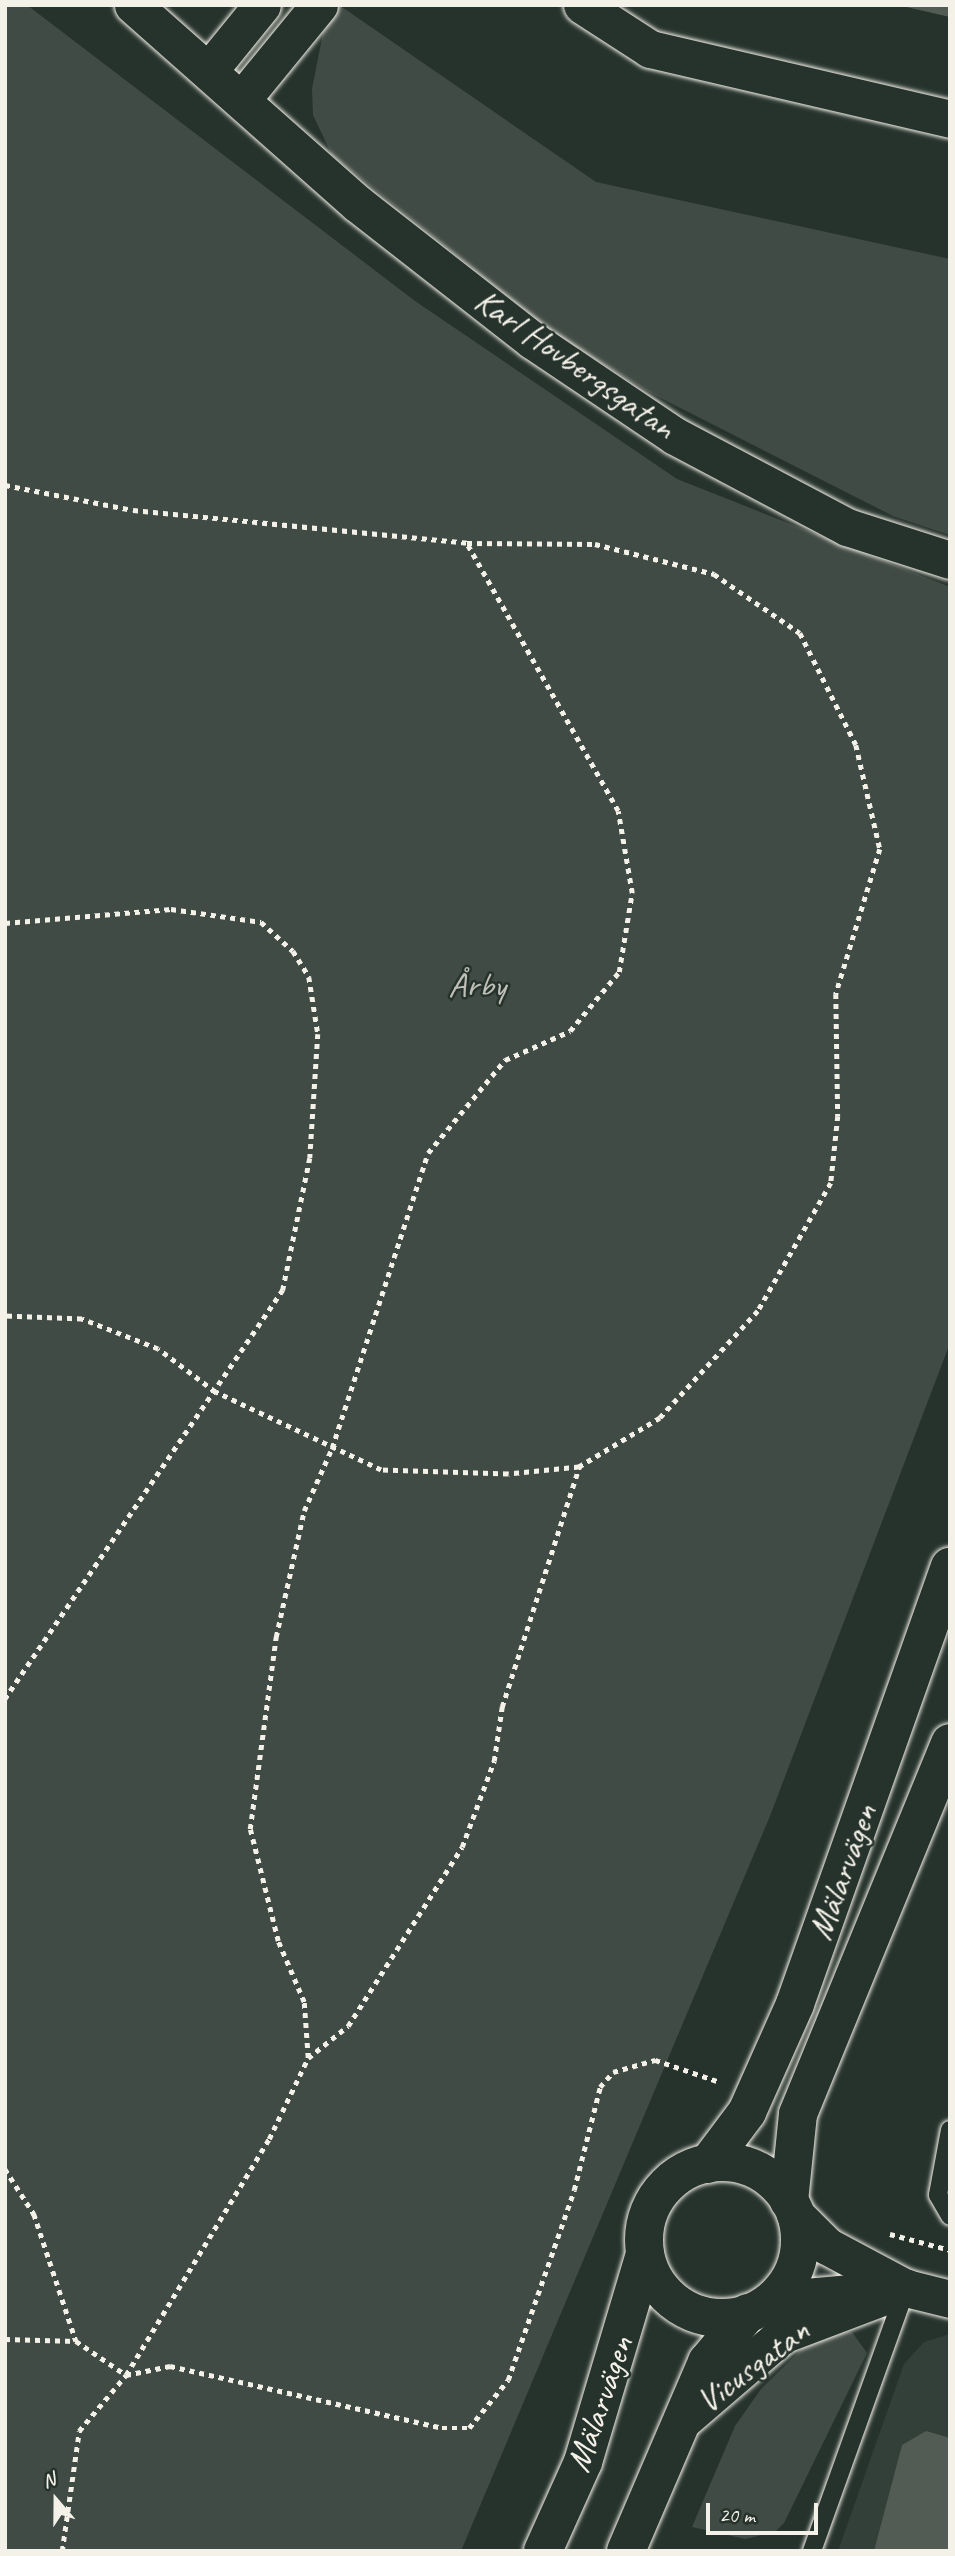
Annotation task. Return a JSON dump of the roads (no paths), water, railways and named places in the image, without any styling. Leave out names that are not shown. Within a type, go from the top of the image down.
[{"type":"main road","name":"Mälarvägen","points":[[708,2164],[755,2096],[795,2004],[950,1567]]},
{"type":"main road","name":"Mälarvägen","points":[[792,2208],[798,2114],[950,1743]]},
{"type":"main road","points":[[626,2551],[707,2362],[760,2307],[795,2267],[792,2208],[748,2167],[708,2164],[683,2173],[654,2201],[645,2254],[662,2291],[683,2308],[708,2317],[760,2307]]},
{"type":"main road","name":"Mälarvägen","points":[[543,2551],[583,2462],[645,2254]]},
{"type":"street","name":"Karl Hovbergsgatan","points":[[133,5],[243,98],[369,213],[532,340],[675,436],[847,527],[950,561]]},
{"type":"street","points":[[210,69],[262,5]]},
{"type":"street","points":[[243,98],[319,5]]},
{"type":"street","points":[[582,5],[650,48],[950,120]]},
{"type":"street","name":"Vicusgatan","points":[[792,2208],[827,2246],[906,2288],[950,2299]]},
{"type":"street","name":"Vicusgatan","points":[[760,2307],[906,2288]]},
{"type":"street","name":"Vicusgatan","points":[[682,2421],[782,2335],[906,2288]]},
{"type":"lane","points":[[950,2130],[940,2208],[950,2216]]},
{"type":"lane","points":[[812,2551],[906,2288]]},
{"type":"park label","name":"Årby","points":[[477,985]]}]
